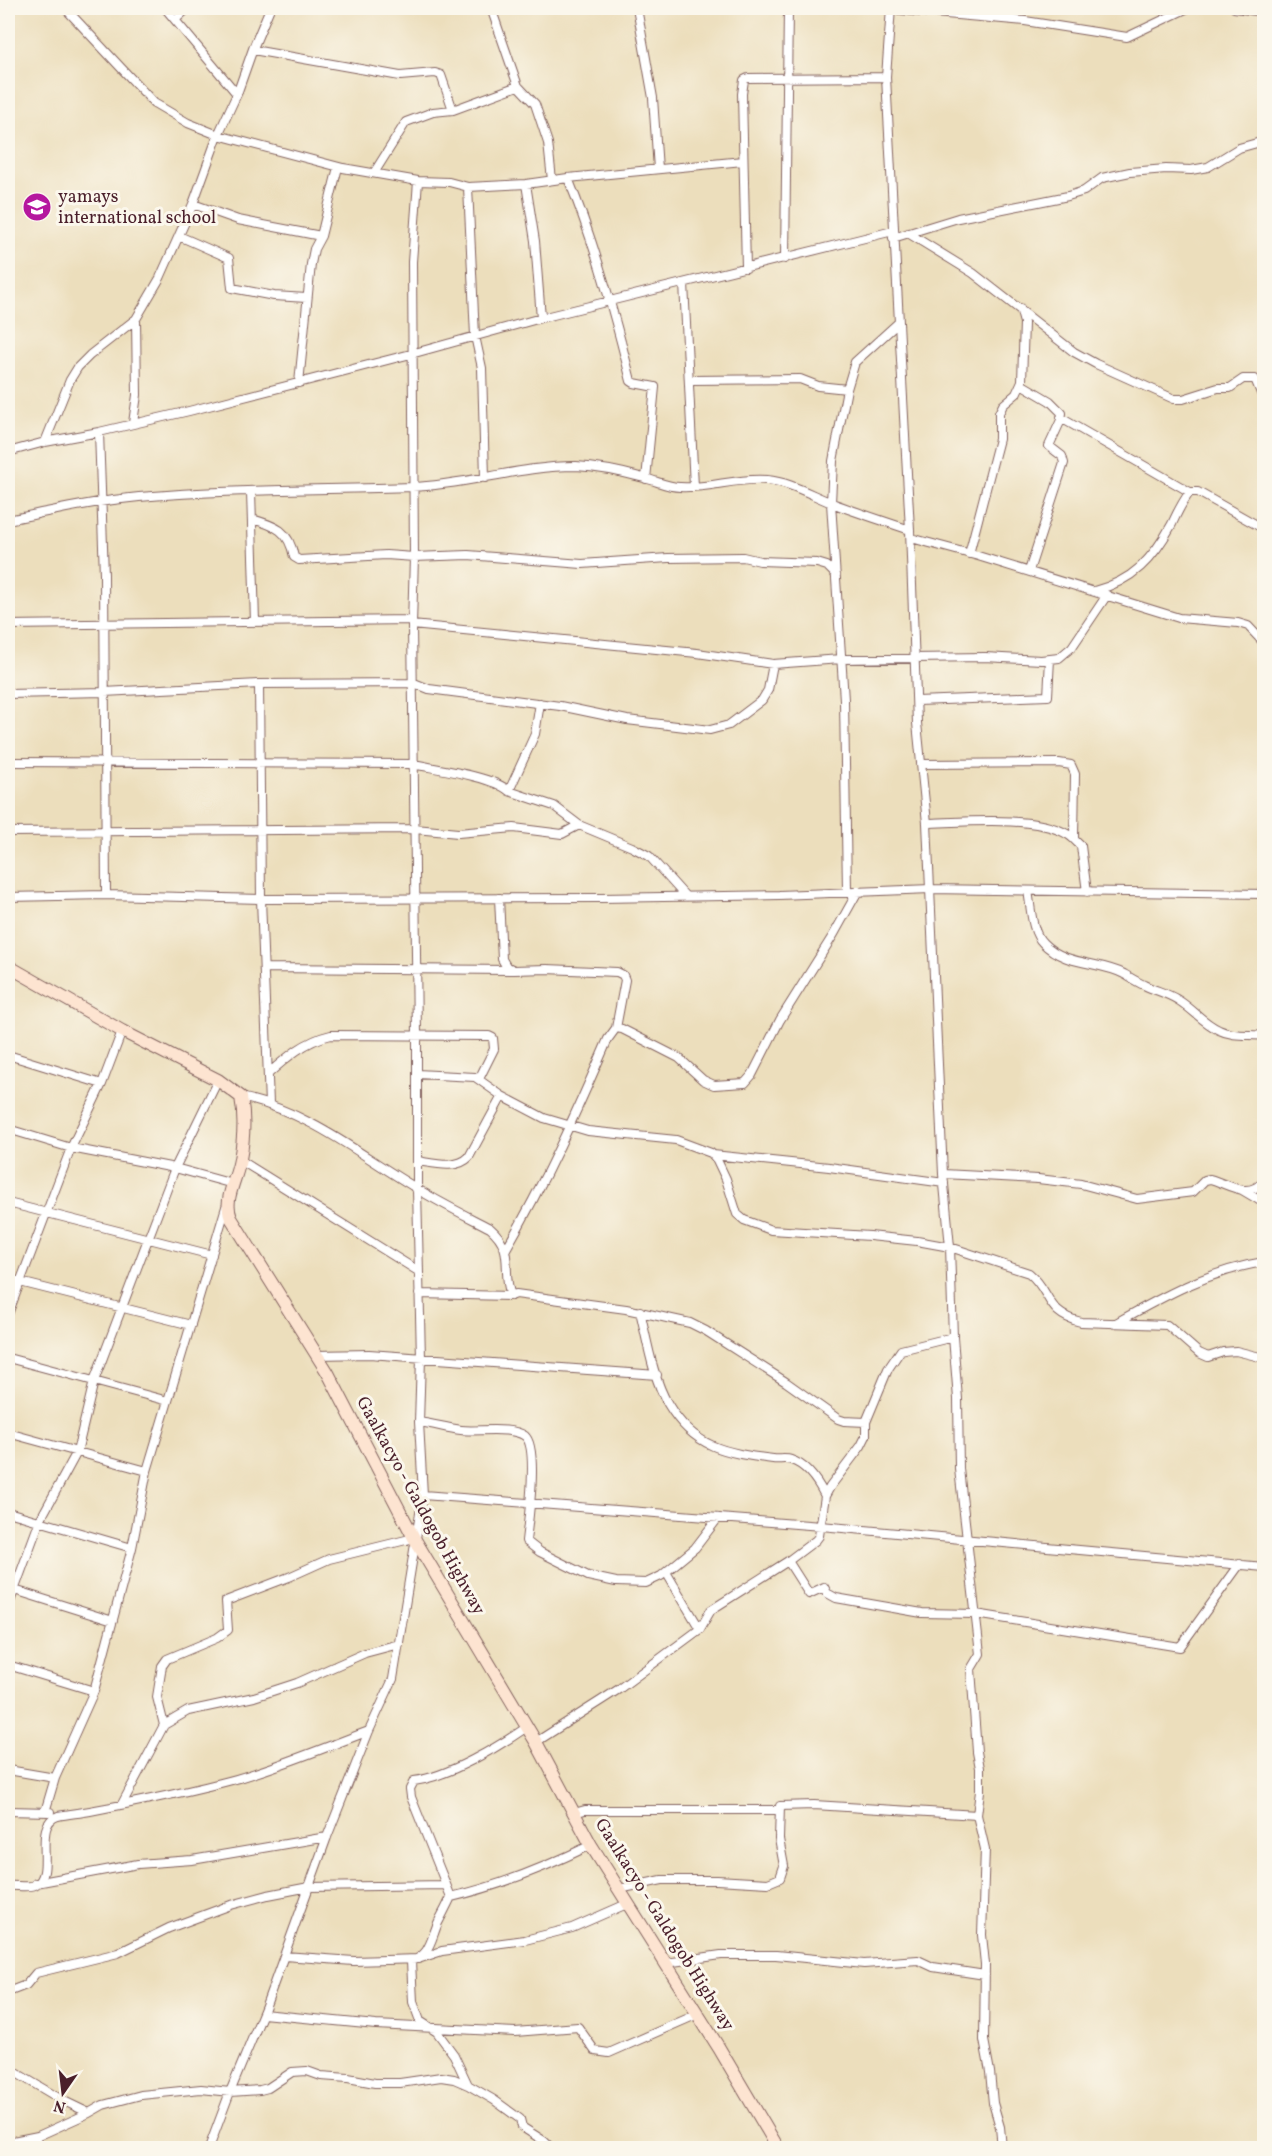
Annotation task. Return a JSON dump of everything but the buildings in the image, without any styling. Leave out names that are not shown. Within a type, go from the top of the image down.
[{"type":"street","points":[[65,8],[154,103],[188,123],[218,135],[338,167],[418,181],[449,182],[468,187],[526,184],[743,161]]},
{"type":"street","points":[[165,8],[237,94]]},
{"type":"street","points":[[176,20],[188,8]]},
{"type":"street","points":[[45,442],[70,380],[78,367],[136,319],[160,278],[193,204],[218,135],[237,94],[270,8]]},
{"type":"street","points":[[491,8],[518,86],[535,104],[548,143],[552,180]]},
{"type":"street","points":[[637,8],[653,98],[658,169]]},
{"type":"street","points":[[785,259],[788,8]]},
{"type":"street","points":[[878,8],[1025,21],[1127,37],[1188,8]]},
{"type":"street","points":[[891,8],[886,77],[911,534],[917,701],[931,889],[944,1178],[958,1399],[959,1469],[980,1654],[971,1669],[980,1768],[977,1815],[985,1849],[982,1935],[985,1975],[984,2040],[1002,2148]]},
{"type":"street","points":[[1234,8],[1264,12]]},
{"type":"street","points":[[253,50],[400,76],[435,73],[441,75],[444,80],[453,110]]},
{"type":"street","points":[[746,268],[743,83],[748,78],[886,77]]},
{"type":"street","points":[[374,173],[406,122],[433,112],[453,110],[518,86]]},
{"type":"street","points":[[8,452],[299,383],[541,318],[746,268],[893,234],[908,233],[958,218],[1068,196],[1084,191],[1102,178],[1130,172],[1208,167],[1239,148],[1264,141]]},
{"type":"street","points":[[299,383],[311,264],[314,249],[321,236],[338,167]]},
{"type":"street","points":[[568,178],[586,221],[610,301],[630,381],[655,387],[646,478]]},
{"type":"street","points":[[209,2148],[263,2014],[327,1837],[369,1731],[393,1679],[414,1538],[423,1496],[419,1422],[422,1358],[418,1271],[412,622],[414,487],[411,354],[412,262],[418,181]]},
{"type":"street","points":[[526,184],[535,241],[541,318]]},
{"type":"street","points":[[468,187],[475,336],[482,368],[485,478]]},
{"type":"street","points":[[193,204],[237,220],[321,236]]},
{"type":"street","points":[[908,233],[973,273],[1074,352],[1096,364],[1174,399],[1183,399],[1218,388],[1230,388],[1238,381],[1248,378],[1255,379],[1264,400]]},
{"type":"street","points":[[179,236],[229,258],[232,288],[268,295],[307,298]]},
{"type":"street","points":[[684,284],[694,487]]},
{"type":"street","points":[[969,554],[999,439],[999,413],[1003,405],[1016,394],[1021,384],[1024,323],[1020,308]]},
{"type":"street","points":[[133,423],[137,396],[136,319]]},
{"type":"street","points":[[847,891],[844,700],[831,503],[833,461],[847,389],[855,362],[898,323]]},
{"type":"street","points":[[690,380],[800,379],[818,386],[847,389]]},
{"type":"street","points":[[1021,384],[1058,407],[1062,412],[1049,446],[1062,456],[1064,463],[1029,572]]},
{"type":"street","points":[[1061,418],[1190,492],[1198,492],[1264,529]]},
{"type":"street","points":[[99,432],[104,625],[106,896]]},
{"type":"street","points":[[8,518],[102,501],[175,494],[414,487],[485,478],[530,468],[597,467],[646,478],[665,486],[694,487],[766,479],[790,485],[911,534],[969,554],[1179,618],[1238,623],[1248,626],[1264,643]]},
{"type":"street","points":[[251,492],[255,622]]},
{"type":"street","points":[[1094,591],[1113,586],[1137,571],[1156,549],[1190,492]]},
{"type":"street","points":[[252,519],[270,524],[283,532],[290,539],[294,557],[299,560],[386,555],[414,557],[468,555],[582,564],[668,558],[743,557],[760,561],[817,563],[827,566],[836,575]]},
{"type":"street","points":[[8,625],[412,622],[697,653],[773,664],[841,659],[985,657],[1050,659],[1059,658],[1072,647],[1107,596]]},
{"type":"street","points":[[917,701],[1048,696],[1050,659]]},
{"type":"street","points":[[8,694],[104,692],[259,684],[414,683],[429,689],[540,703],[627,720],[686,728],[721,728],[729,725],[762,700],[768,690],[773,664]]},
{"type":"street","points":[[259,684],[261,899],[269,1104]]},
{"type":"street","points":[[509,791],[535,734],[540,703]]},
{"type":"street","points":[[8,762],[413,764],[458,773],[503,786],[509,791],[554,806],[579,825],[648,856],[686,897]]},
{"type":"street","points":[[921,764],[1059,763],[1071,765],[1075,774],[1074,839]]},
{"type":"street","points":[[927,823],[1000,822],[1045,825],[1067,834],[1081,846],[1087,891]]},
{"type":"street","points":[[8,832],[415,829],[458,833],[514,828],[562,834],[579,825]]},
{"type":"street","points":[[8,897],[261,899],[686,897],[931,889],[1264,894]]},
{"type":"street","points":[[616,1028],[679,1058],[703,1080],[714,1085],[745,1083],[752,1075],[780,1020],[858,891]]},
{"type":"street","points":[[1028,891],[1035,929],[1040,940],[1049,950],[1082,964],[1123,973],[1181,1002],[1207,1024],[1220,1031],[1229,1034],[1264,1036]]},
{"type":"street","points":[[499,898],[502,959],[506,966],[514,970]]},
{"type":"street","points":[[8,966],[122,1031],[218,1080],[241,1097],[269,1104],[300,1116],[417,1189],[490,1228],[498,1235],[506,1249],[507,1284],[511,1296]]},
{"type":"street","points":[[264,968],[570,970],[616,972],[623,975],[625,980],[616,1028],[608,1039],[571,1126],[530,1208],[506,1249]]},
{"type":"street","points":[[8,1314],[71,1148],[102,1084],[122,1031]]},
{"type":"street","points":[[268,1074],[302,1046],[317,1038],[331,1035],[489,1036],[493,1038],[494,1049],[479,1079]]},
{"type":"street","points":[[8,1055],[102,1084]]},
{"type":"street","points":[[417,1074],[467,1076],[479,1079],[502,1096],[544,1118],[607,1134],[641,1135],[676,1140],[692,1144],[713,1155],[944,1178],[1038,1179],[1081,1184],[1137,1199],[1192,1192],[1205,1180],[1210,1179],[1231,1189],[1242,1190],[1259,1187],[1264,1181]]},
{"type":"street","points":[[8,1607],[11,1589],[40,1520],[77,1452],[94,1381],[175,1168],[218,1080]]},
{"type":"street","points":[[417,1161],[450,1164],[464,1162],[502,1096]]},
{"type":"street","name":"Gaalkacyo - Galdogob Highway","points":[[241,1097],[244,1116],[240,1160],[227,1210],[316,1355],[414,1538],[536,1742],[591,1845],[698,2013],[778,2148]]},
{"type":"street","points":[[8,1129],[71,1148],[175,1168],[233,1184]]},
{"type":"street","points":[[713,1155],[726,1179],[737,1214],[744,1220],[771,1230],[870,1236],[950,1247],[1029,1274],[1059,1314],[1067,1319],[1114,1324],[1167,1325],[1199,1353],[1208,1356],[1236,1351],[1264,1358]]},
{"type":"street","points":[[45,1812],[55,1778],[94,1691],[132,1548],[147,1470],[240,1160],[418,1271]]},
{"type":"street","points":[[1242,1190],[1264,1203]]},
{"type":"street","points":[[8,1203],[212,1255]]},
{"type":"street","points":[[1114,1324],[1161,1298],[1213,1274],[1264,1262]]},
{"type":"street","points":[[8,1279],[191,1325]]},
{"type":"street","points":[[419,1294],[511,1296],[516,1294],[640,1311],[673,1318],[698,1327],[786,1382],[838,1419],[867,1422]]},
{"type":"street","points":[[640,1311],[657,1375],[668,1403],[686,1428],[708,1446],[732,1453],[774,1460],[790,1460],[817,1480],[825,1496]]},
{"type":"street","points":[[536,1742],[619,1689],[700,1629],[711,1610],[816,1540],[819,1536],[825,1496],[866,1436],[867,1422],[888,1369],[901,1350],[953,1336]]},
{"type":"street","points":[[316,1355],[369,1354],[657,1375]]},
{"type":"street","points":[[8,1358],[168,1401]]},
{"type":"street","points":[[419,1422],[463,1430],[514,1431],[523,1434],[529,1440],[531,1453],[530,1504],[526,1541],[540,1552],[588,1576],[616,1582],[646,1583],[666,1572],[695,1548],[717,1518]]},
{"type":"street","points":[[8,1433],[147,1470]]},
{"type":"street","points":[[423,1496],[821,1526],[1264,1567]]},
{"type":"street","points":[[8,1512],[132,1548]]},
{"type":"street","points":[[164,1725],[157,1697],[162,1666],[167,1659],[217,1638],[228,1630],[226,1601],[329,1558],[414,1538]]},
{"type":"street","points":[[788,1560],[809,1594],[824,1587],[827,1593],[836,1598],[894,1609],[976,1614],[1180,1647],[1240,1564]]},
{"type":"street","points":[[666,1572],[700,1629]]},
{"type":"street","points":[[11,1589],[113,1621]]},
{"type":"street","points":[[122,1804],[164,1725],[188,1711],[254,1696],[297,1683],[365,1653],[399,1644]]},
{"type":"street","points":[[8,1665],[94,1691]]},
{"type":"street","points":[[284,1956],[354,1961],[418,1959],[430,1947],[438,1923],[451,1897],[411,1797],[410,1789],[414,1781],[428,1779],[499,1746],[526,1727]]},
{"type":"street","points":[[36,1883],[43,1874],[45,1830],[48,1823],[57,1817],[237,1778],[369,1731]]},
{"type":"street","points":[[8,1770],[55,1778]]},
{"type":"street","points":[[620,1889],[662,1880],[768,1883],[780,1878],[784,1866],[779,1839],[780,1806],[814,1805],[977,1815]]},
{"type":"street","points":[[574,1813],[585,1810],[780,1810]]},
{"type":"street","points":[[8,1811],[72,1814]]},
{"type":"street","points":[[8,1886],[34,1885],[138,1864],[192,1860],[327,1837]]},
{"type":"street","points":[[451,1897],[490,1888],[556,1862],[591,1845]]},
{"type":"street","points":[[8,1992],[26,1985],[36,1973],[118,1953],[169,1928],[231,1905],[309,1887],[446,1885]]},
{"type":"street","points":[[468,2085],[454,2055],[437,2032],[420,2021],[413,2002],[411,1961],[442,1952],[525,1940],[572,1928],[629,1903]]},
{"type":"street","points":[[666,1963],[721,1955],[776,1955],[864,1964],[918,1960],[933,1966],[985,1975]]},
{"type":"street","points":[[263,2014],[431,2028],[515,2032],[578,2027],[595,2051],[609,2053],[698,2013]]},
{"type":"street","points":[[8,2068],[89,2113]]},
{"type":"street","points":[[8,2142],[38,2136],[103,2106],[141,2096],[201,2089],[248,2092],[268,2088],[292,2072],[307,2071],[321,2076],[375,2083],[400,2083],[441,2078],[468,2085],[520,2119],[522,2127],[551,2148]]},
{"type":"place","name":"yamays international school","points":[[37,207]]}]
